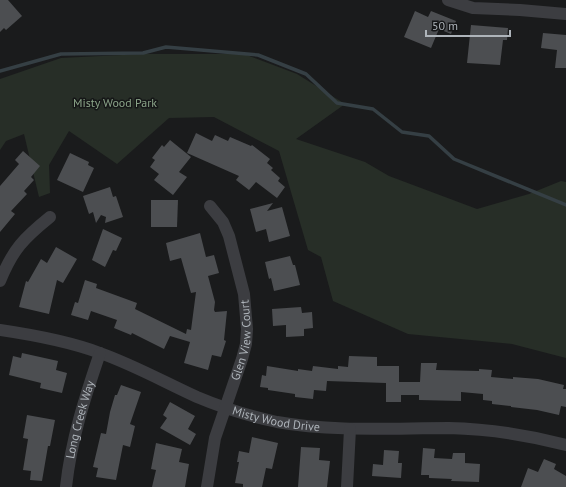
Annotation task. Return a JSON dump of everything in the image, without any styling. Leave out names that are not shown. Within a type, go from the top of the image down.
[{"type":"street","points":[[448,0],[473,8],[520,5],[566,14]]},
{"type":"street","name":"Glen View Court","points":[[207,487],[216,438],[239,370],[246,344],[246,312],[244,294],[229,236],[223,222],[210,206]]},
{"type":"street","points":[[0,281],[6,265],[15,249],[27,235],[50,217]]},
{"type":"street","name":"Misty Wood Drive","points":[[0,330],[63,341],[100,353],[138,368],[196,397],[249,416],[304,426],[350,429],[450,428],[483,430],[516,434],[566,445]]},
{"type":"street","name":"Long Creek Way","points":[[66,487],[73,440],[80,411],[100,353]]},
{"type":"street","points":[[347,487],[350,429]]},
{"type":"green space","name":"Misty Wood Park","points":[[142,54],[244,54],[297,74],[345,104],[296,139],[365,162],[389,176],[477,209],[529,194],[561,181],[566,182],[566,358],[512,344],[408,334],[333,301],[321,257],[308,250],[279,151],[214,117],[169,118],[117,164],[69,131],[49,165],[50,193],[39,197],[24,134],[6,141],[0,150],[0,79],[61,58]]},
{"type":"building","points":[[0,0],[8,0],[22,16],[6,30],[4,28],[0,32]]},
{"type":"building","points":[[415,11],[428,17],[431,11],[456,21],[451,34],[439,29],[431,48],[404,37]]},
{"type":"building","points":[[471,25],[508,28],[507,40],[503,40],[500,65],[467,63]]},
{"type":"building","points":[[543,33],[566,35],[566,68],[555,68],[557,50],[541,48]]},
{"type":"building","points":[[196,133],[212,141],[215,135],[228,141],[230,137],[251,146],[252,145],[270,159],[267,163],[273,168],[271,170],[280,178],[278,181],[285,187],[277,198],[256,182],[249,190],[236,180],[239,176],[187,153]]},
{"type":"building","points":[[170,140],[191,157],[179,172],[187,177],[173,195],[154,180],[159,174],[150,167],[155,160],[152,158],[162,145],[164,147]]},
{"type":"building","points":[[23,151],[40,166],[31,177],[34,180],[24,191],[27,194],[11,211],[15,214],[0,232],[0,186],[19,164],[15,160]]},
{"type":"building","points":[[70,153],[89,162],[88,165],[94,168],[83,192],[57,180]]},
{"type":"building","points":[[110,187],[113,197],[116,196],[123,217],[105,223],[106,217],[101,215],[96,223],[93,212],[89,214],[83,196]]},
{"type":"building","points":[[151,200],[178,200],[177,227],[151,227]]},
{"type":"building","points":[[273,203],[267,211],[282,207],[290,236],[269,242],[266,229],[256,232],[250,209]]},
{"type":"building","points":[[103,229],[122,238],[116,251],[113,250],[105,267],[92,260]]},
{"type":"building","points":[[200,233],[206,257],[214,255],[219,273],[208,276],[215,302],[214,310],[215,312],[227,311],[224,340],[226,341],[221,357],[212,355],[208,370],[184,363],[190,342],[170,336],[164,349],[132,333],[131,335],[114,328],[117,320],[91,311],[88,320],[71,315],[75,302],[78,303],[85,280],[97,284],[96,288],[137,303],[135,309],[186,334],[187,329],[191,330],[196,292],[191,293],[181,258],[170,261],[166,243]]},
{"type":"building","points":[[56,247],[77,259],[63,283],[57,280],[49,314],[19,307],[26,281],[28,282],[41,259],[47,263]]},
{"type":"building","points":[[290,256],[293,265],[295,265],[300,285],[274,291],[271,278],[269,279],[265,262]]},
{"type":"building","points":[[301,307],[302,313],[312,312],[313,328],[304,329],[304,336],[286,337],[286,325],[273,326],[272,309]]},
{"type":"building","points":[[22,353],[58,361],[56,370],[67,373],[62,393],[40,388],[41,383],[9,375],[13,356],[21,358]]},
{"type":"building","points":[[349,356],[377,357],[377,366],[399,366],[399,382],[420,382],[421,363],[437,363],[436,370],[492,370],[491,377],[538,379],[564,385],[563,389],[566,389],[566,407],[561,406],[559,415],[537,410],[492,404],[492,401],[483,400],[483,394],[461,392],[461,401],[419,400],[419,395],[401,395],[401,402],[386,402],[386,383],[327,381],[326,391],[314,390],[313,399],[295,397],[295,394],[268,390],[268,388],[260,387],[262,375],[266,376],[267,366],[298,371],[298,369],[312,371],[313,366],[338,369],[338,366],[348,367]]},
{"type":"building","points":[[121,385],[141,392],[130,424],[135,426],[130,447],[123,445],[116,480],[96,477],[98,468],[93,467],[101,433],[106,434],[115,395],[117,395]]},
{"type":"building","points":[[170,402],[195,416],[188,429],[196,434],[190,445],[160,428],[167,418],[163,415]]},
{"type":"building","points":[[27,415],[55,420],[50,446],[48,446],[42,481],[30,480],[31,471],[23,470],[28,439],[23,438]]},
{"type":"building","points":[[252,437],[278,443],[272,469],[266,468],[262,487],[243,487],[243,484],[235,483],[239,462],[237,462],[239,451],[249,453]]},
{"type":"building","points":[[156,443],[182,449],[179,462],[189,464],[185,487],[152,487],[156,470],[151,469]]},
{"type":"building","points":[[301,447],[320,448],[319,460],[330,461],[327,487],[298,487]]},
{"type":"building","points":[[423,448],[435,449],[434,458],[452,459],[453,453],[465,453],[465,463],[480,464],[479,482],[451,481],[452,479],[429,478],[429,475],[421,475]]},
{"type":"building","points":[[384,450],[399,451],[398,463],[402,463],[401,478],[372,476],[373,464],[383,465]]},
{"type":"building","points":[[544,459],[556,464],[554,469],[566,476],[566,487],[521,487],[528,468],[538,472]]},
{"type":"waterway","points":[[0,71],[61,54],[143,53],[166,47],[258,55],[306,74],[337,103],[373,109],[402,132],[429,136],[454,159],[566,205]]}]
